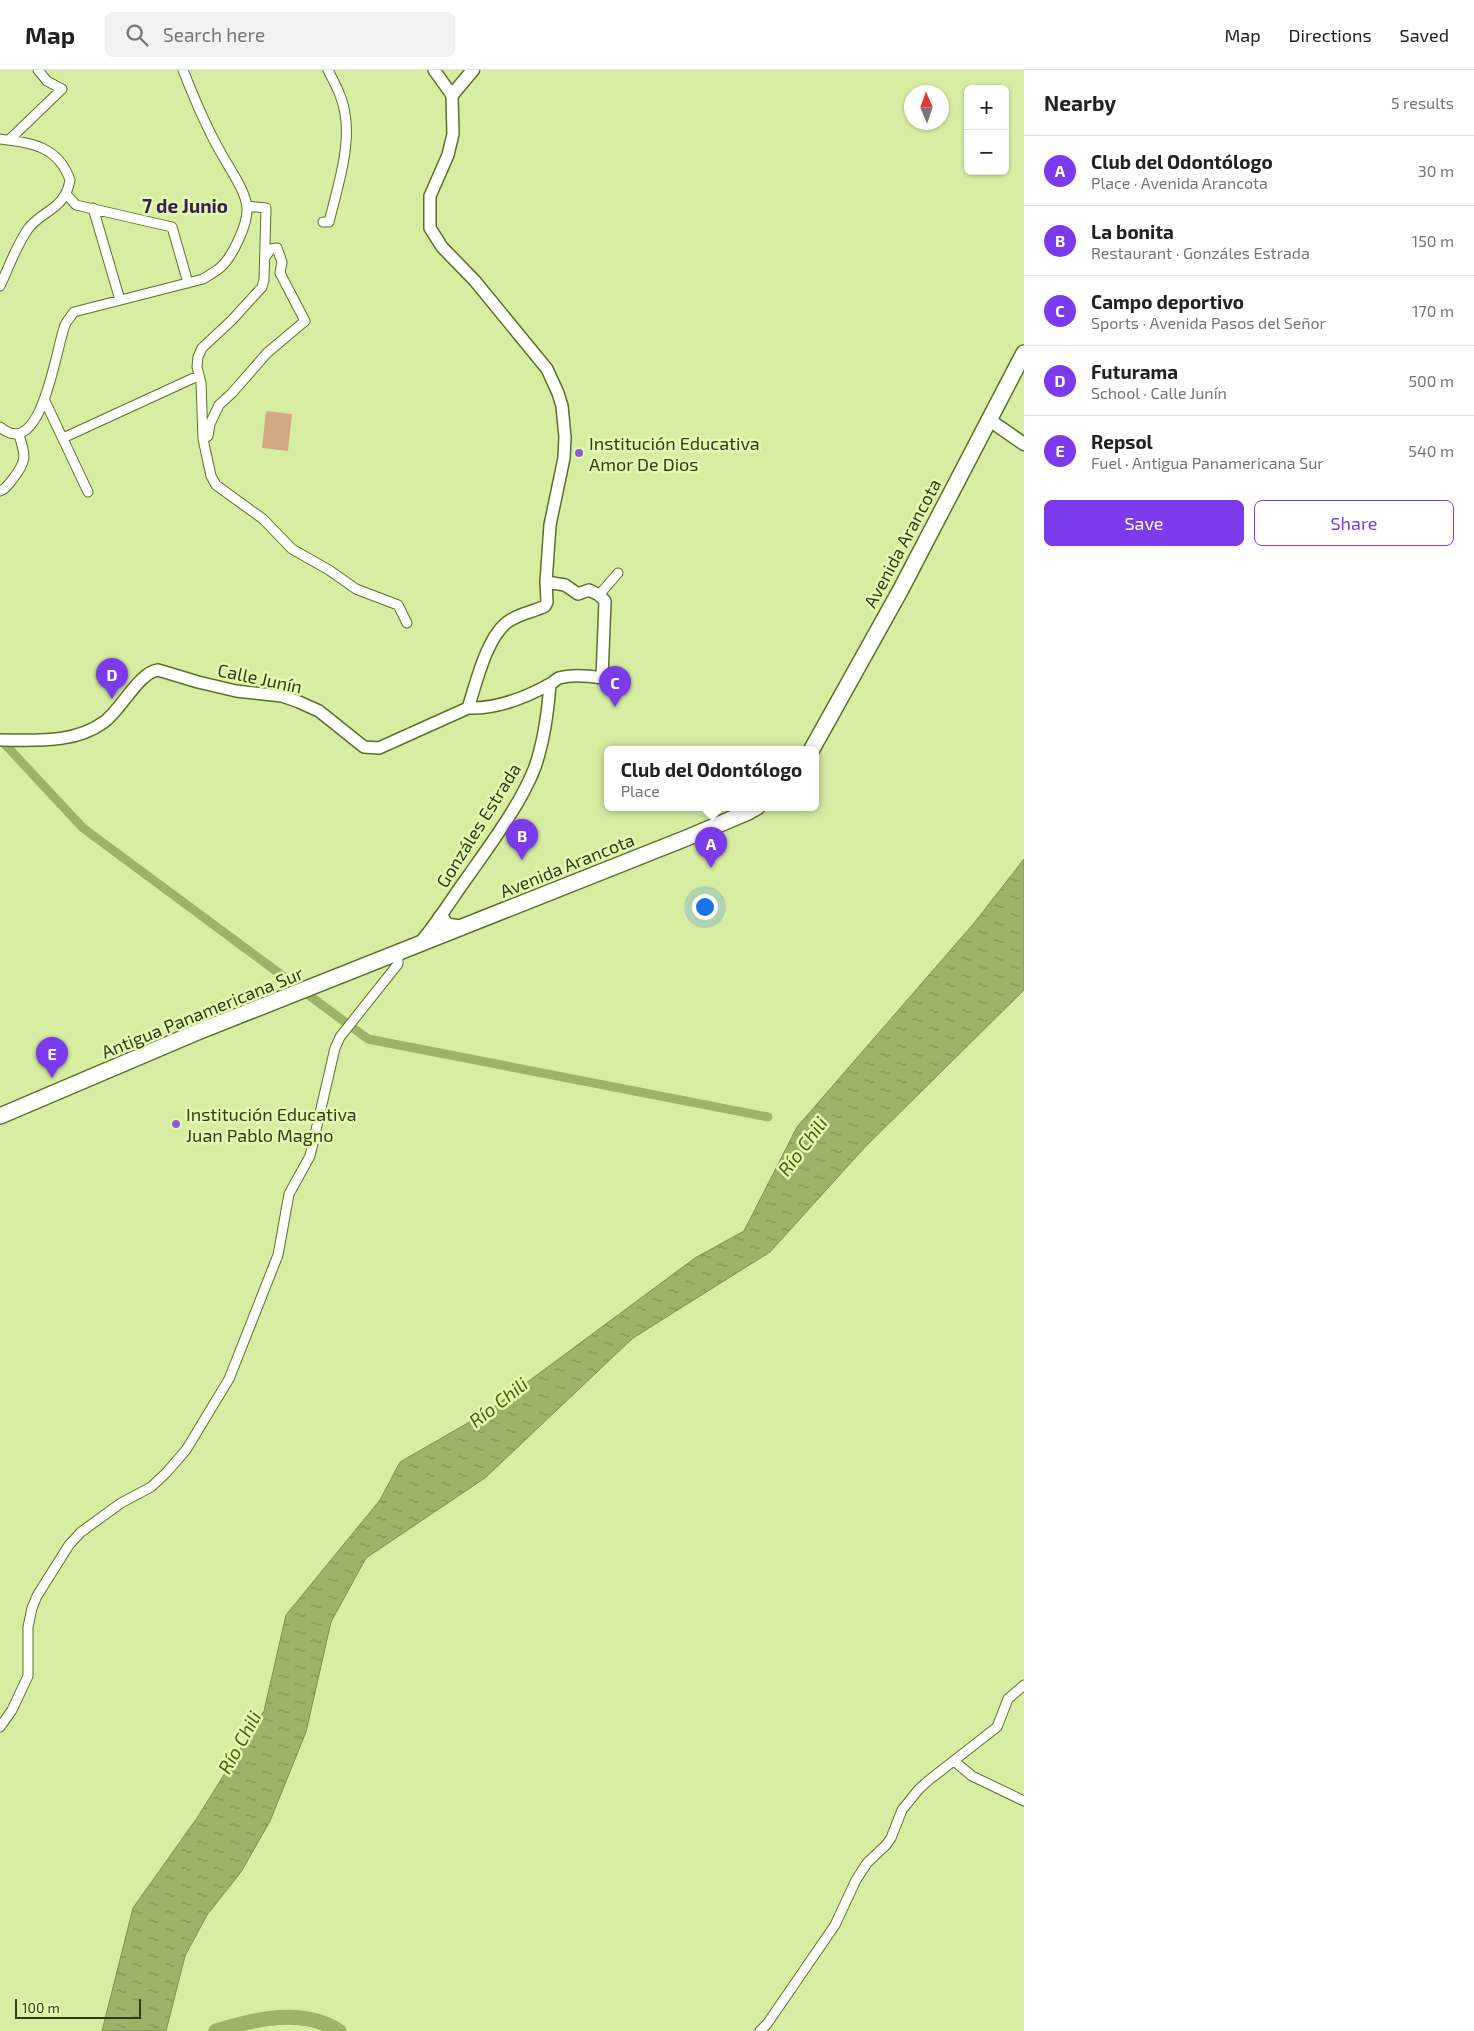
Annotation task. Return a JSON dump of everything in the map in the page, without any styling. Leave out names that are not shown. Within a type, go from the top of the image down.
[{"type":"main road","points":[[452,95],[474,70]]},
{"type":"main road","name":"Avenida Arancota","points":[[814,746],[900,591],[1024,353]]},
{"type":"main road","points":[[988,419],[1024,444]]},
{"type":"main road","name":"Avenida Arancota","points":[[418,945],[680,841],[750,811]]},
{"type":"main road","points":[[441,918],[446,926],[460,928]]},
{"type":"main road","name":"Antigua Panamericana Sur","points":[[0,1116],[195,1033],[418,945]]},
{"type":"street","points":[[4,139],[62,89],[47,81],[38,70]]},
{"type":"street","points":[[0,427],[7,433],[19,434],[30,428],[38,414],[55,368],[65,325],[74,312],[203,279],[221,267],[232,253],[247,218],[247,206],[234,175],[221,154],[192,93],[183,70]]},
{"type":"street","points":[[323,222],[329,222],[344,159],[346,116],[342,101],[328,70]]},
{"type":"street","points":[[434,70],[452,95],[453,134],[448,155],[430,196],[430,228],[442,247],[475,281],[538,358],[554,382],[562,406],[565,437],[564,458],[550,525],[546,606],[520,614],[506,622],[497,633],[490,646],[468,708]]},
{"type":"street","points":[[0,286],[26,232],[30,226],[54,210],[66,194],[70,180],[60,161],[46,149],[28,142],[4,139]]},
{"type":"street","points":[[66,194],[76,205],[172,227],[188,283]]},
{"type":"street","points":[[247,206],[266,208],[264,280],[262,287],[232,320],[202,348],[198,357],[203,439],[211,476],[216,485],[263,519],[292,549],[329,570],[356,589],[398,604],[407,623]]},
{"type":"street","points":[[93,208],[120,300]]},
{"type":"street","points":[[203,439],[208,436],[210,424],[219,405],[267,353],[306,321],[280,273],[282,262],[277,248],[271,249],[265,257]]},
{"type":"street","points":[[63,438],[198,376]]},
{"type":"street","points":[[44,399],[88,492]]},
{"type":"street","points":[[0,491],[6,488],[24,461],[25,452],[19,434]]},
{"type":"street","points":[[546,582],[565,585],[578,594],[589,590],[600,594],[618,574]]},
{"type":"street","name":"Calle Junín","points":[[0,740],[58,740],[85,732],[105,722],[143,678],[152,671],[158,670],[226,689],[282,696],[299,702],[319,711],[364,747],[379,748],[468,708],[481,709],[514,700],[559,678],[570,676],[602,678],[606,608],[605,601],[600,594]]},
{"type":"street","name":"Gonzáles Estrada","points":[[418,945],[441,918],[508,817],[530,777],[535,766],[549,706],[550,684]]},
{"type":"street","points":[[0,1727],[12,1710],[28,1676],[28,1627],[32,1608],[37,1596],[69,1545],[81,1532],[121,1504],[151,1487],[166,1473],[186,1450],[229,1379],[278,1255],[289,1194],[310,1156],[335,1048],[340,1037],[398,964],[398,953]]},
{"type":"street","points":[[760,2031],[767,2024],[823,1944],[835,1925],[856,1880],[867,1862],[881,1851],[891,1838],[902,1810],[919,1789],[997,1727],[1008,1699],[1024,1684]]},
{"type":"street","points":[[954,1762],[972,1776],[1024,1801]]},
{"type":"shaded area","points":[[266,411],[292,414],[288,451],[262,448]]},
{"type":"water","name":"Río Chili","points":[[1024,859],[1024,990],[865,1147],[770,1252],[633,1338],[485,1478],[366,1558],[331,1622],[306,1732],[270,1821],[241,1872],[207,1915],[185,1956],[166,2031],[102,2031],[133,1908],[197,1818],[264,1711],[286,1615],[380,1500],[400,1462],[487,1412],[695,1258],[744,1231],[797,1127],[975,922]]},
{"type":"waterway","points":[[0,739],[83,828],[368,1039],[768,1117]]},
{"type":"waterway","points":[[216,2031],[262,2019],[294,2017],[310,2019],[339,2031]]},
{"type":"place","name":"Institución Educativa Amor De Dios","points":[[579,453]]},
{"type":"place","name":"Futurama","points":[[112,699]]},
{"type":"place","name":"Campo deportivo","points":[[615,707]]},
{"type":"place","name":"La bonita","points":[[522,860]]},
{"type":"place","name":"Club del Odontólogo","points":[[711,868]]},
{"type":"place","name":"Repsol","points":[[52,1078]]},
{"type":"place","name":"Institución Educativa Juan Pablo Magno","points":[[176,1124]]},
{"type":"district","name":"7 de Junio","points":[[185,205]]}]
